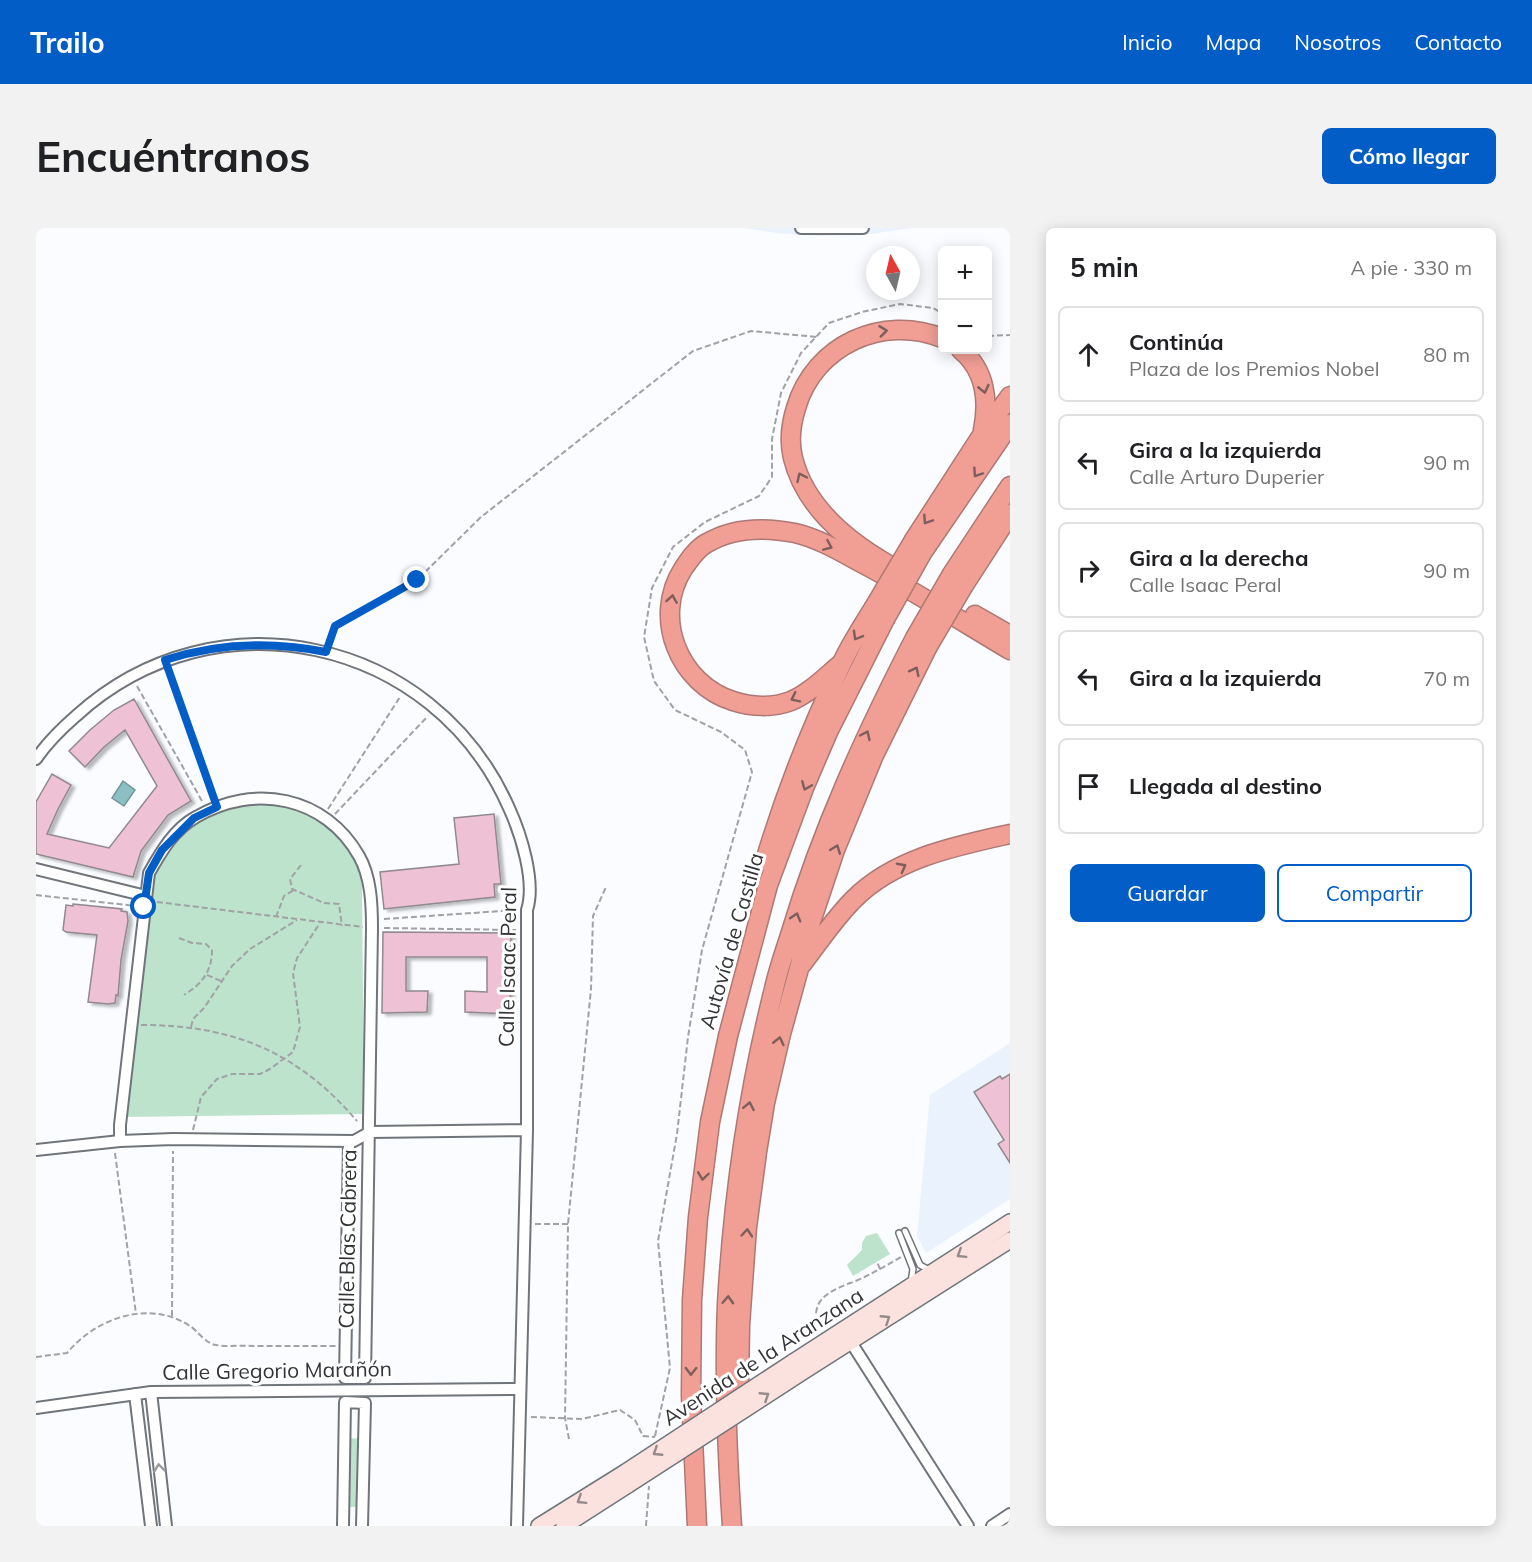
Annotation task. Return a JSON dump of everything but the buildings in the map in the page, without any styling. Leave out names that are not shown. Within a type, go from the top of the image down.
[{"type":"highway","points":[[938,336],[911,329],[873,332],[838,348],[810,377],[799,397],[791,439],[793,457],[811,498],[825,516],[845,535],[873,555],[1010,635]]},
{"type":"highway","points":[[965,354],[975,364],[983,382],[986,415],[982,435]]},
{"type":"highway","points":[[918,547],[982,435],[1010,396]]},
{"type":"highway","name":"Autovía de Castilla","points":[[696,1526],[691,1395],[692,1300],[698,1217],[710,1122],[728,1036],[768,885],[804,788],[879,614],[918,547],[1010,424]]},
{"type":"highway","points":[[732,1526],[726,1390],[727,1305],[734,1217],[746,1120],[774,988],[802,896],[837,801],[859,751],[1010,486]]},
{"type":"highway","points":[[958,579],[1010,514]]},
{"type":"highway","points":[[879,614],[842,663],[808,691],[790,701],[773,706],[756,706],[721,698],[703,687],[691,674],[677,651],[669,616],[671,595],[676,580],[694,554],[705,544],[720,536],[740,530],[763,529],[797,534],[834,548],[1010,650]]},
{"type":"highway","points":[[739,1526],[740,1325],[747,1227],[765,1103],[804,943],[839,840],[921,643]]},
{"type":"highway","points":[[728,1036],[745,926],[781,810],[842,663]]},
{"type":"highway","points":[[800,965],[837,917],[856,897],[878,880],[914,861],[944,850],[1010,834]]},
{"type":"street","points":[[801,228],[863,228]]},
{"type":"street","name":"Calle Isaac Peral","points":[[36,759],[59,731],[93,701],[132,675],[165,660],[220,646],[294,645],[356,662],[406,687],[435,708],[472,745],[501,789],[513,816],[527,865],[531,900],[527,910],[527,1130],[517,1526]]},
{"type":"street","points":[[117,1141],[149,873],[162,850],[194,818],[213,809],[240,801],[280,799],[298,803],[326,818],[347,838],[360,856],[366,872],[372,924],[370,1132]]},
{"type":"street","points":[[36,869],[145,901]]},
{"type":"street","points":[[36,1150],[117,1141],[191,1139],[352,1141],[370,1132],[527,1130]]},
{"type":"street","name":"Calle Blas Cabrera","points":[[352,1141],[345,1378],[365,1378],[370,1132]]},
{"type":"street","name":"Avenida de la Aranzana","points":[[797,1368],[821,1344],[847,1336],[910,1286],[1010,1222]]},
{"type":"street","name":"Avenida de la Aranzana","points":[[564,1526],[626,1479],[797,1368],[1010,1240]]},
{"type":"street","points":[[847,1336],[968,1526]]},
{"type":"street","name":"Calle Gregorio Marañón","points":[[36,1408],[151,1392],[520,1389]]},
{"type":"street","points":[[151,1392],[166,1526]]},
{"type":"street","points":[[135,1394],[151,1526]]},
{"type":"street","points":[[343,1526],[345,1402],[365,1403],[362,1526]]},
{"type":"street","name":"Avenida de la Aranzana","points":[[539,1526],[626,1479]]},
{"type":"street","points":[[992,1526],[1010,1514]]},
{"type":"lane","points":[[910,1286],[913,1269],[902,1232],[920,1265],[932,1271]]},
{"type":"path","points":[[519,1417],[582,1419],[620,1410],[634,1420],[642,1436],[655,1437],[670,1368],[658,1241],[677,1134],[688,1037],[702,950],[752,772],[746,750],[721,732],[675,710],[654,681],[644,637],[652,588],[673,548],[705,522],[759,496],[772,477],[772,439],[782,393],[801,353],[829,323],[862,312],[900,304],[933,308],[938,311]]},
{"type":"path","points":[[326,652],[335,626],[417,580],[481,517],[693,351],[751,331],[817,337]]},
{"type":"path","points":[[992,336],[1010,335]]},
{"type":"path","points":[[165,660],[213,809]]},
{"type":"path","points":[[132,675],[213,809]]},
{"type":"path","points":[[326,818],[406,687]]},
{"type":"path","points":[[326,818],[435,708]]},
{"type":"path","points":[[301,865],[290,879],[294,890],[324,903],[339,904],[342,926]]},
{"type":"path","points":[[569,1439],[565,1418],[568,1224],[591,989],[593,916],[606,887]]},
{"type":"path","points":[[276,917],[284,896],[294,890]]},
{"type":"path","points":[[36,895],[145,901],[342,926],[527,910]]},
{"type":"path","points":[[191,1027],[193,1019],[204,1008],[232,966],[250,949],[297,920]]},
{"type":"path","points":[[191,1139],[201,1097],[217,1079],[232,1074],[260,1074],[270,1070],[292,1052],[300,1027],[293,979],[297,958],[320,923]]},
{"type":"path","points":[[372,924],[527,930]]},
{"type":"path","points":[[179,938],[192,943],[210,945],[212,950],[207,975],[195,989],[184,995]]},
{"type":"path","points":[[207,975],[221,981]]},
{"type":"path","points":[[131,1025],[191,1027],[231,1035],[285,1059],[321,1083],[357,1121],[352,1141]]},
{"type":"path","points":[[172,1318],[174,1139]]},
{"type":"path","points":[[117,1141],[136,1314]]},
{"type":"path","points":[[523,1224],[568,1224]]},
{"type":"path","points":[[821,1344],[815,1317],[818,1305],[825,1295],[907,1255]]},
{"type":"path","points":[[877,1262],[880,1269]]},
{"type":"path","points":[[36,1357],[67,1353],[92,1329],[121,1316],[136,1314],[172,1318],[190,1326],[213,1345],[345,1346]]},
{"type":"path","points":[[646,1526],[650,1477]]},
{"type":"shaded area","points":[[743,228],[911,228],[864,235],[817,236]]},
{"type":"shaded area","points":[[1010,1043],[1010,1199],[926,1253],[917,1236],[930,1095]]},
{"type":"green space","points":[[269,802],[306,811],[332,831],[356,861],[362,882],[364,1114],[121,1117],[154,876],[158,867],[172,843],[192,825],[242,806]]},
{"type":"green space","points":[[877,1233],[890,1254],[853,1276],[847,1265],[862,1250],[862,1243],[866,1236]]},
{"type":"green space","points":[[348,1438],[366,1439],[366,1507],[348,1507]]},
{"type":"water","points":[[123,781],[135,790],[124,806],[112,798]]},
{"type":"route","points":[[144,907],[149,873],[162,850],[194,818],[217,807],[165,660],[220,646],[256,644],[294,645],[326,652],[335,626],[417,580]]}]
